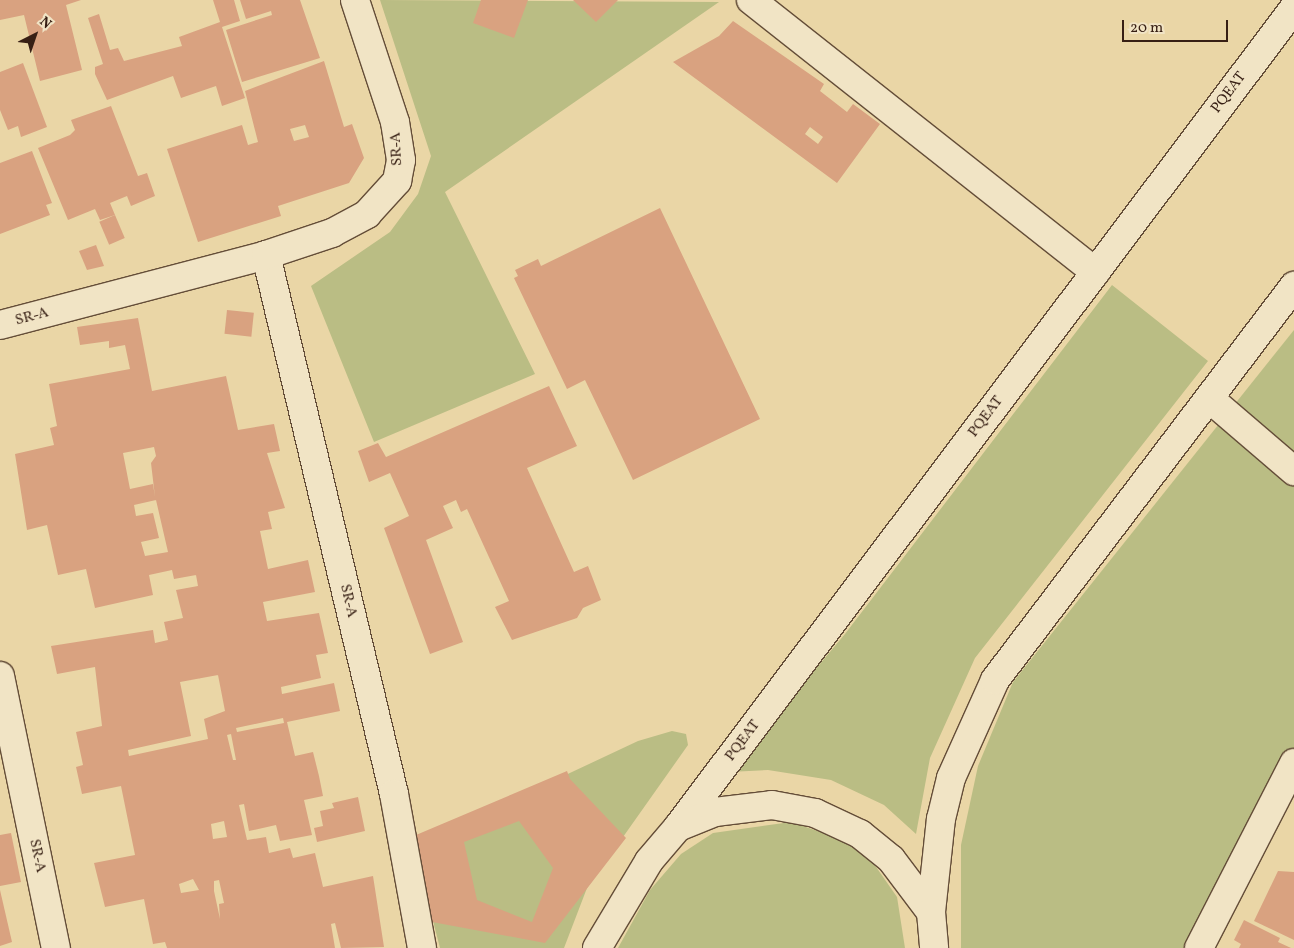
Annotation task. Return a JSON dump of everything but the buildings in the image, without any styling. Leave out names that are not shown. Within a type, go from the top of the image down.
[{"type":"street","name":"SR-A","points":[[0,325],[266,255],[351,223],[367,214],[397,181],[400,160],[395,122],[355,0]]},
{"type":"street","points":[[751,0],[1095,272]]},
{"type":"street","name":"PQEAT","points":[[597,948],[648,862],[678,826],[1294,8]]},
{"type":"street","name":"SR-A","points":[[266,255],[394,794],[422,948]]},
{"type":"street","points":[[934,948],[931,912],[941,819],[951,778],[995,680],[1294,286]]},
{"type":"street","points":[[1210,399],[1294,472]]},
{"type":"street","name":"SR-A","points":[[0,676],[56,948]]},
{"type":"street","points":[[1199,948],[1294,763]]},
{"type":"street","points":[[678,826],[751,805],[815,813],[860,834],[891,860],[931,912]]},
{"type":"green space","points":[[380,0],[719,2],[445,192],[535,374],[374,442],[311,286],[390,232],[418,194],[431,156]]},
{"type":"green space","points":[[1112,285],[1208,361],[975,658],[930,758],[916,834],[884,805],[831,780],[768,770],[729,772],[845,634]]},
{"type":"green space","points":[[1294,330],[1294,786],[1205,948],[961,948],[961,845],[978,766],[1013,682]]},
{"type":"green space","points":[[672,731],[686,734],[688,745],[587,888],[564,948],[440,948],[422,878],[421,843],[638,741]]},
{"type":"green space","points":[[791,822],[844,840],[874,864],[897,897],[905,948],[618,948],[650,890],[681,854],[713,833]]}]
